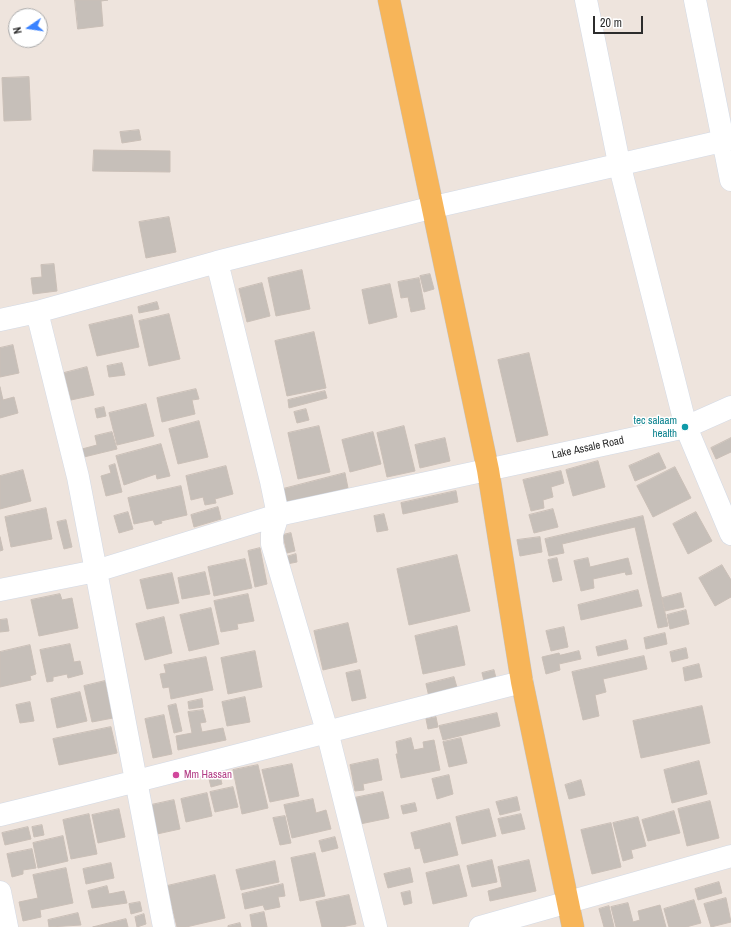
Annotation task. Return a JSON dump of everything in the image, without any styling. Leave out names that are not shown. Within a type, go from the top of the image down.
[{"type":"main road","points":[[388,0],[434,207],[488,470],[522,682],[573,927]]},
{"type":"street","points":[[586,0],[619,164],[686,427],[731,534]]},
{"type":"street","points":[[695,0],[727,140],[731,180]]},
{"type":"street","points":[[0,320],[37,312],[217,262],[434,207],[727,140]]},
{"type":"street","points":[[217,262],[278,515],[272,534],[272,544],[327,731],[376,927]]},
{"type":"street","points":[[37,312],[78,477],[138,782],[164,927]]},
{"type":"street","name":"Lake Assale Road","points":[[0,590],[96,571],[278,515],[686,427],[731,407]]},
{"type":"street","points":[[0,816],[138,782],[327,731],[522,682]]},
{"type":"street","points":[[480,927],[731,856]]},
{"type":"street","points":[[0,892],[7,927]]},
{"type":"building","points":[[75,0],[108,0],[101,1],[103,26],[78,29]]},
{"type":"building","points":[[29,77],[31,120],[4,121],[2,78]]},
{"type":"building","points":[[139,130],[141,140],[122,143],[120,132]]},
{"type":"building","points":[[94,150],[170,151],[170,172],[93,171]]},
{"type":"building","points":[[169,217],[176,252],[146,258],[139,222]]},
{"type":"building","points":[[54,264],[57,291],[33,294],[31,278],[42,277],[41,265]]},
{"type":"building","points":[[302,270],[310,309],[276,316],[268,278]]},
{"type":"building","points":[[430,274],[434,289],[424,292],[420,276]]},
{"type":"building","points":[[419,278],[425,309],[411,312],[408,297],[401,298],[398,282]]},
{"type":"building","points":[[262,283],[270,316],[247,322],[239,289]]},
{"type":"building","points":[[390,284],[397,317],[369,324],[362,290]]},
{"type":"building","points":[[157,302],[159,309],[139,313],[138,307]]},
{"type":"building","points":[[169,314],[180,359],[149,366],[139,321]]},
{"type":"building","points":[[132,315],[139,347],[97,356],[89,325]]},
{"type":"building","points":[[314,332],[326,388],[287,396],[275,341]]},
{"type":"building","points":[[13,345],[19,373],[0,377],[0,348]]},
{"type":"building","points":[[529,353],[548,435],[517,442],[498,360]]},
{"type":"building","points":[[122,363],[125,375],[109,377],[107,366]]},
{"type":"building","points":[[87,367],[94,395],[71,400],[64,373]]},
{"type":"building","points":[[0,387],[3,400],[14,397],[18,413],[0,418]]},
{"type":"building","points":[[196,389],[199,399],[192,400],[195,414],[162,422],[157,398]]},
{"type":"building","points":[[325,391],[327,398],[289,408],[288,400]]},
{"type":"building","points":[[146,404],[154,436],[117,445],[109,413]]},
{"type":"building","points":[[104,407],[106,416],[97,418],[95,409]]},
{"type":"building","points":[[306,409],[309,420],[297,423],[294,412]]},
{"type":"building","points":[[199,421],[208,457],[178,464],[169,429]]},
{"type":"building","points":[[319,426],[330,472],[298,479],[288,433]]},
{"type":"building","points":[[404,426],[415,471],[387,477],[377,433]]},
{"type":"building","points":[[112,432],[117,449],[84,457],[82,449],[97,445],[95,436]]},
{"type":"building","points":[[373,432],[381,464],[350,472],[342,440]]},
{"type":"building","points":[[445,438],[450,461],[420,468],[415,445]]},
{"type":"building","points":[[731,438],[731,452],[716,459],[711,448]]},
{"type":"building","points":[[161,444],[170,476],[157,479],[156,474],[124,485],[116,456]]},
{"type":"building","points":[[659,453],[666,468],[635,481],[629,466]]},
{"type":"building","points":[[598,461],[605,487],[573,496],[566,470]]},
{"type":"building","points":[[115,464],[122,492],[106,496],[101,476],[111,473],[109,466]]},
{"type":"building","points":[[226,466],[233,494],[215,499],[216,503],[205,505],[203,497],[191,500],[186,476]]},
{"type":"building","points":[[675,467],[691,498],[653,517],[637,486]]},
{"type":"building","points":[[23,470],[31,501],[0,509],[0,476]]},
{"type":"building","points":[[561,471],[564,483],[551,487],[553,497],[543,500],[544,508],[531,511],[523,480]]},
{"type":"building","points":[[345,473],[348,488],[287,504],[283,489]]},
{"type":"building","points":[[181,486],[187,515],[161,521],[162,523],[155,525],[153,520],[134,524],[128,498]]},
{"type":"building","points":[[456,491],[458,502],[403,514],[401,503]]},
{"type":"building","points":[[218,507],[221,519],[194,527],[191,515]]},
{"type":"building","points":[[46,508],[52,539],[11,547],[5,517]]},
{"type":"building","points":[[553,509],[558,527],[534,533],[529,515]]},
{"type":"building","points":[[128,512],[133,529],[119,533],[114,516]]},
{"type":"building","points":[[696,512],[712,541],[688,554],[673,524]]},
{"type":"building","points":[[384,514],[388,530],[377,532],[374,516]]},
{"type":"building","points":[[643,516],[668,626],[658,628],[635,527],[562,544],[564,553],[549,556],[545,539]]},
{"type":"building","points":[[66,520],[72,547],[64,549],[57,522]]},
{"type":"building","points":[[291,533],[295,551],[287,553],[283,535]]},
{"type":"building","points":[[0,537],[3,550],[0,551]]},
{"type":"building","points":[[540,537],[542,552],[520,556],[517,540]]},
{"type":"building","points":[[260,548],[267,584],[255,587],[248,551]]},
{"type":"building","points":[[296,554],[297,562],[287,564],[286,557]]},
{"type":"building","points":[[457,555],[470,611],[409,625],[397,569]]},
{"type":"building","points":[[557,558],[562,580],[553,582],[548,560]]},
{"type":"building","points":[[588,558],[590,567],[628,558],[632,574],[626,575],[625,572],[593,579],[594,588],[581,591],[574,561]]},
{"type":"building","points":[[245,559],[252,588],[214,596],[208,567]]},
{"type":"building","points":[[722,565],[731,580],[731,597],[715,606],[699,578]]},
{"type":"building","points":[[205,572],[210,594],[182,599],[178,578]]},
{"type":"building","points":[[172,573],[179,603],[147,609],[140,580]]},
{"type":"building","points":[[638,590],[642,606],[581,620],[578,605]]},
{"type":"building","points":[[681,593],[684,607],[665,611],[662,598]]},
{"type":"building","points":[[60,594],[62,600],[72,598],[78,628],[39,636],[31,600]]},
{"type":"building","points":[[248,594],[254,621],[237,624],[238,629],[221,632],[214,601]]},
{"type":"building","points":[[211,608],[219,644],[189,651],[180,615]]},
{"type":"building","points":[[686,610],[689,624],[670,629],[667,615]]},
{"type":"building","points":[[164,617],[172,653],[145,660],[136,624]]},
{"type":"building","points":[[7,619],[9,631],[0,632],[0,620]]},
{"type":"building","points":[[348,623],[357,662],[323,670],[314,631]]},
{"type":"building","points":[[457,626],[465,665],[423,674],[415,636]]},
{"type":"building","points":[[564,627],[568,647],[551,651],[546,631]]},
{"type":"building","points":[[665,633],[667,644],[646,649],[644,638]]},
{"type":"building","points":[[626,640],[628,649],[598,656],[596,647]]},
{"type":"building","points":[[70,644],[74,662],[80,661],[83,674],[68,678],[67,674],[53,677],[53,681],[47,682],[40,650]]},
{"type":"building","points":[[30,645],[36,674],[30,676],[31,680],[0,687],[0,652]]},
{"type":"building","points":[[686,648],[688,658],[672,662],[670,652]]},
{"type":"building","points":[[255,651],[262,687],[228,694],[221,658]]},
{"type":"building","points":[[579,651],[581,659],[559,664],[560,670],[546,674],[542,657],[559,653],[560,655]]},
{"type":"building","points":[[644,656],[647,669],[603,679],[606,692],[595,695],[599,716],[583,720],[572,672]]},
{"type":"building","points":[[206,657],[213,690],[171,699],[169,687],[163,688],[160,674],[166,673],[164,665]]},
{"type":"building","points":[[699,664],[702,677],[685,681],[683,668]]},
{"type":"building","points":[[360,670],[366,698],[352,701],[346,673]]},
{"type":"building","points":[[494,670],[497,682],[485,685],[482,673]]},
{"type":"building","points":[[454,677],[458,691],[429,697],[426,684]]},
{"type":"building","points":[[105,681],[113,718],[92,722],[84,686]]},
{"type":"building","points":[[80,692],[87,721],[57,728],[51,699]]},
{"type":"building","points":[[245,697],[250,722],[227,726],[222,702]]},
{"type":"building","points":[[202,699],[203,707],[189,709],[188,702]]},
{"type":"building","points":[[30,702],[34,721],[20,723],[16,705]]},
{"type":"building","points":[[176,704],[182,731],[174,733],[168,706]]},
{"type":"building","points":[[702,706],[710,743],[641,758],[633,721]]},
{"type":"building","points":[[203,710],[206,722],[200,723],[202,732],[223,728],[226,740],[178,750],[176,736],[192,733],[188,712]]},
{"type":"building","points":[[497,713],[500,726],[443,740],[439,726]]},
{"type":"building","points":[[164,715],[172,754],[153,758],[145,719]]},
{"type":"building","points":[[436,717],[438,727],[428,729],[426,719]]},
{"type":"building","points":[[111,727],[117,753],[59,765],[53,739]]},
{"type":"building","points":[[411,738],[414,750],[424,748],[423,742],[434,740],[440,770],[401,778],[396,754],[398,754],[396,742]]},
{"type":"building","points":[[461,738],[467,763],[449,767],[443,742]]},
{"type":"building","points":[[378,759],[382,780],[363,784],[364,790],[355,791],[350,765]]},
{"type":"building","points":[[699,761],[707,794],[672,803],[664,770]]},
{"type":"building","points":[[292,764],[299,796],[270,802],[262,770]]},
{"type":"building","points":[[258,765],[268,808],[242,814],[233,770]]},
{"type":"building","points":[[219,772],[222,784],[211,787],[208,775]]},
{"type":"building","points":[[449,775],[453,794],[437,799],[432,779]]},
{"type":"building","points":[[581,780],[585,795],[569,799],[565,785]]},
{"type":"building","points":[[233,787],[238,807],[215,812],[210,792]]},
{"type":"building","points":[[383,792],[389,818],[360,824],[354,798]]},
{"type":"building","points":[[207,793],[212,816],[186,822],[181,799]]},
{"type":"building","points":[[517,797],[520,810],[500,815],[496,802]]},
{"type":"building","points":[[313,799],[316,813],[326,810],[331,829],[292,838],[284,805]]},
{"type":"building","points":[[174,800],[180,829],[157,834],[151,805]]},
{"type":"building","points":[[710,801],[719,838],[687,846],[678,809]]},
{"type":"building","points":[[415,803],[417,811],[403,814],[401,806]]},
{"type":"building","points":[[119,809],[125,837],[98,843],[92,815]]},
{"type":"building","points":[[489,809],[496,836],[462,844],[456,817]]},
{"type":"building","points":[[674,811],[680,833],[648,841],[642,820]]},
{"type":"building","points":[[89,814],[97,854],[71,859],[63,820]]},
{"type":"building","points":[[521,814],[525,829],[502,834],[498,819]]},
{"type":"building","points":[[285,816],[291,843],[280,845],[273,818]]},
{"type":"building","points":[[638,817],[646,846],[631,850],[633,858],[623,861],[613,823]]},
{"type":"building","points":[[450,823],[458,855],[424,863],[420,848],[415,849],[411,833]]},
{"type":"building","points":[[611,823],[621,867],[592,874],[581,830]]},
{"type":"building","points":[[42,825],[44,835],[34,837],[32,827]]},
{"type":"building","points":[[28,827],[31,839],[5,845],[2,833]]},
{"type":"building","points":[[63,836],[68,861],[38,868],[33,843]]},
{"type":"building","points":[[335,837],[338,848],[322,852],[319,841]]},
{"type":"building","points":[[32,849],[36,868],[23,870],[23,874],[12,877],[7,854]]},
{"type":"building","points":[[315,853],[325,896],[300,901],[291,858]]},
{"type":"building","points":[[492,860],[497,882],[472,887],[467,866]]},
{"type":"building","points":[[529,860],[536,891],[490,901],[488,891],[502,887],[498,867]]},
{"type":"building","points":[[275,861],[279,882],[241,890],[236,870]]},
{"type":"building","points":[[111,863],[114,878],[86,884],[83,869]]},
{"type":"building","points":[[459,865],[467,896],[433,904],[426,873]]},
{"type":"building","points":[[66,868],[73,903],[40,910],[41,917],[23,921],[19,902],[38,898],[33,875]]},
{"type":"building","points":[[410,868],[413,882],[388,888],[384,874]]},
{"type":"building","points":[[215,875],[225,918],[186,927],[177,927],[167,886]]},
{"type":"building","points":[[719,882],[722,893],[698,900],[695,889]]},
{"type":"building","points":[[283,884],[285,896],[278,897],[280,907],[265,910],[263,905],[245,909],[242,894]]},
{"type":"building","points":[[107,886],[109,894],[124,891],[127,903],[92,908],[88,891]]},
{"type":"building","points":[[410,891],[412,903],[404,905],[401,893]]},
{"type":"building","points":[[349,895],[356,924],[342,927],[322,927],[316,902]]},
{"type":"building","points":[[726,898],[731,922],[711,927],[704,904]]},
{"type":"building","points":[[694,900],[701,923],[686,927],[669,927],[664,909]]},
{"type":"building","points":[[140,902],[142,911],[131,914],[129,904]]},
{"type":"building","points":[[628,903],[633,922],[640,920],[638,911],[660,905],[666,927],[616,927],[611,907]]},
{"type":"building","points":[[609,906],[614,927],[604,927],[599,909]]},
{"type":"building","points":[[264,912],[267,927],[252,927],[250,915]]},
{"type":"building","points":[[78,913],[81,925],[49,927],[48,920]]},
{"type":"building","points":[[144,914],[146,924],[137,927],[135,917]]},
{"type":"building","points":[[126,919],[128,927],[93,927]]},
{"type":"building","points":[[240,923],[241,927],[228,927],[228,926]]},
{"type":"place","name":"tec salaam health","points":[[685,427]]},
{"type":"place","name":"Mm Hassan","points":[[176,775]]}]
